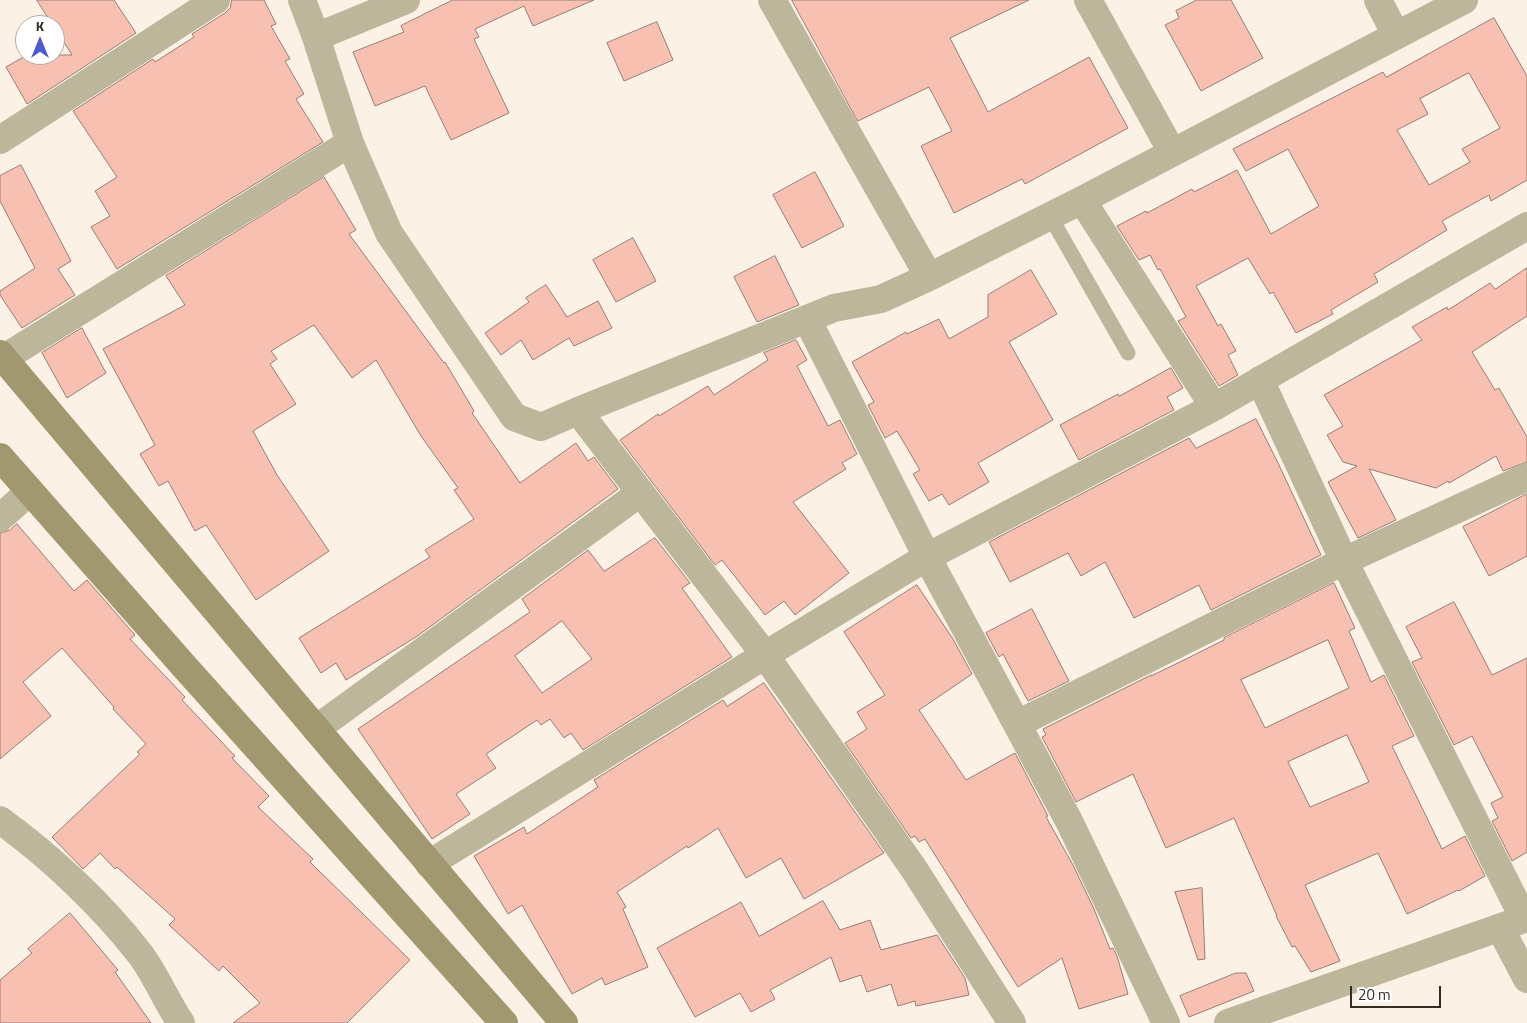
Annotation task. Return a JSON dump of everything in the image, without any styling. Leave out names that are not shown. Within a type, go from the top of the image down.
[{"type":"main road","points":[[2,356],[564,1023]]},
{"type":"main road","points":[[0,457],[183,665],[504,1023]]},
{"type":"street","points":[[0,140],[216,0]]},
{"type":"street","points":[[302,0],[350,143],[390,233],[514,417],[541,427],[834,308],[881,299],[929,277],[1082,200],[1464,0]]},
{"type":"street","points":[[316,37],[406,0]]},
{"type":"street","points":[[772,0],[929,277]]},
{"type":"street","points":[[1088,0],[1172,152]]},
{"type":"street","points":[[1378,0],[1396,34]]},
{"type":"street","points":[[2,356],[350,143]]},
{"type":"street","points":[[1082,200],[1214,407]]},
{"type":"street","points":[[429,864],[765,655],[927,557],[1214,407],[1527,226]]},
{"type":"street","points":[[807,319],[927,557],[1069,821],[1166,1023]]},
{"type":"street","points":[[1260,380],[1344,561],[1517,922],[1527,979]]},
{"type":"street","points":[[578,411],[765,655],[914,868],[1012,1023]]},
{"type":"street","points":[[1017,724],[1344,561],[1527,477]]},
{"type":"street","points":[[0,518],[30,491]]},
{"type":"street","points":[[316,729],[640,493]]},
{"type":"street","points":[[0,820],[20,835],[98,905],[141,956],[181,1023]]},
{"type":"street","points":[[1228,1023],[1517,922]]},
{"type":"lane","points":[[1050,216],[1128,354]]},
{"type":"building","points":[[37,0],[114,0],[136,33],[27,104],[6,67],[15,62],[15,65],[65,65],[65,55],[72,55],[65,44],[65,15],[47,15]]},
{"type":"building","points":[[232,0],[264,0],[276,24],[271,26],[290,59],[285,61],[304,94],[296,99],[323,142],[117,269],[91,227],[110,216],[95,191],[117,177],[73,111],[153,59],[155,62],[194,37],[192,34],[225,13],[230,8]]},
{"type":"building","points":[[453,0],[594,0],[533,26],[524,6],[475,29],[479,37],[474,39],[509,113],[451,140],[425,86],[375,106],[353,52],[404,32],[401,26]]},
{"type":"building","points":[[792,0],[1029,0],[950,38],[988,112],[1089,57],[1128,128],[1025,184],[1022,179],[954,213],[921,146],[952,131],[929,87],[858,121]]},
{"type":"building","points":[[1197,0],[1231,0],[1263,58],[1201,91],[1165,25],[1179,18],[1176,11]]},
{"type":"building","points":[[1494,18],[1527,76],[1527,180],[1491,201],[1489,195],[1442,221],[1447,230],[1374,274],[1378,282],[1331,310],[1333,314],[1296,333],[1273,292],[1270,294],[1248,258],[1196,286],[1218,326],[1221,324],[1236,351],[1228,355],[1238,375],[1219,386],[1178,321],[1186,317],[1160,269],[1158,270],[1150,255],[1139,260],[1117,226],[1146,211],[1147,213],[1192,189],[1194,192],[1237,170],[1271,234],[1319,206],[1288,149],[1246,171],[1233,149],[1383,72],[1386,77]],"holes":[[[1469,73],[1500,128],[1462,149],[1470,162],[1429,185],[1397,130],[1428,114],[1420,99]]]},
{"type":"building","points":[[657,22],[673,60],[624,81],[607,43]]},
{"type":"building","points":[[21,165],[71,261],[58,269],[75,295],[22,328],[0,295],[0,291],[35,268],[0,201],[0,176]]},
{"type":"building","points":[[815,172],[844,226],[802,248],[773,195]]},
{"type":"building","points":[[324,177],[356,230],[349,234],[445,362],[474,411],[472,413],[520,483],[576,443],[588,461],[594,457],[618,489],[416,637],[346,680],[336,663],[321,673],[299,638],[430,557],[425,550],[474,519],[454,490],[458,488],[421,436],[376,360],[352,378],[314,325],[271,351],[277,359],[270,364],[296,404],[253,431],[277,475],[329,551],[256,600],[206,525],[195,531],[168,481],[159,486],[140,454],[155,445],[103,349],[185,305],[166,276]]},
{"type":"building","points":[[633,238],[656,281],[616,302],[593,260]]},
{"type":"building","points":[[775,256],[799,305],[757,322],[734,277]]},
{"type":"building","points":[[1527,268],[1527,316],[1472,352],[1495,390],[1499,388],[1527,437],[1527,462],[1503,471],[1496,456],[1449,483],[1448,481],[1436,488],[1369,469],[1396,520],[1358,538],[1328,482],[1357,466],[1343,462],[1327,435],[1343,426],[1324,395],[1422,340],[1412,327],[1447,307],[1448,310],[1490,283],[1495,289]]},
{"type":"building","points":[[1031,270],[1057,314],[1009,342],[1053,420],[978,463],[989,482],[949,505],[942,494],[929,501],[913,474],[920,470],[897,431],[885,438],[868,405],[874,402],[852,362],[906,332],[907,334],[939,319],[949,339],[988,317],[988,295]]},
{"type":"building","points":[[546,285],[567,317],[598,301],[612,328],[574,346],[569,338],[533,360],[521,340],[501,355],[485,333],[529,302],[526,298]]},
{"type":"building","points":[[82,328],[106,373],[67,398],[42,353]]},
{"type":"building","points":[[796,340],[807,360],[797,366],[828,426],[840,420],[857,454],[842,463],[846,469],[793,502],[849,573],[795,615],[784,601],[765,615],[722,560],[715,565],[620,440],[658,414],[659,416],[708,386],[714,395],[768,360],[764,353]]},
{"type":"building","points":[[1171,368],[1183,388],[1167,397],[1174,410],[1079,460],[1060,425]]},
{"type":"building","points":[[1256,419],[1321,555],[1211,610],[1199,585],[1134,618],[1105,562],[1081,576],[1068,553],[1010,582],[989,542],[1189,438],[1196,448]]},
{"type":"building","points":[[1527,494],[1527,556],[1489,576],[1463,527]]},
{"type":"building","points":[[17,524],[74,591],[87,580],[135,635],[130,639],[185,697],[182,700],[235,756],[232,758],[269,796],[258,807],[313,859],[310,862],[410,960],[347,1023],[233,1023],[260,1003],[223,966],[219,971],[169,925],[175,919],[117,867],[115,869],[100,853],[83,869],[52,837],[140,754],[137,752],[146,744],[113,709],[114,707],[62,648],[23,682],[51,716],[0,759],[0,533],[10,530]]},
{"type":"building","points":[[655,538],[690,583],[682,588],[732,657],[583,750],[571,733],[564,738],[550,719],[541,725],[537,720],[486,754],[496,768],[456,794],[470,814],[432,839],[358,729],[530,612],[522,599],[588,550],[604,571]],"holes":[[[562,621],[592,659],[542,693],[515,656]]]},
{"type":"building","points":[[1334,583],[1355,628],[1349,631],[1371,682],[1384,675],[1414,736],[1392,746],[1442,849],[1465,836],[1485,876],[1459,891],[1407,914],[1378,853],[1305,885],[1340,961],[1311,972],[1295,946],[1292,947],[1276,916],[1234,818],[1166,848],[1133,774],[1076,802],[1042,737],[1046,735],[1043,729],[1224,640],[1224,638]],"holes":[[[1328,640],[1349,688],[1265,728],[1241,680]],[[1347,735],[1369,782],[1310,807],[1288,762]]]},
{"type":"building","points":[[917,585],[953,639],[972,674],[919,710],[966,780],[1015,753],[1048,816],[1046,817],[1073,865],[1110,949],[1113,948],[1117,956],[1128,994],[1079,1009],[1062,958],[1018,987],[925,839],[919,842],[915,836],[911,838],[845,743],[867,729],[857,712],[885,695],[844,632]]},
{"type":"building","points":[[1454,602],[1492,675],[1527,658],[1527,852],[1512,861],[1492,821],[1498,818],[1491,803],[1503,797],[1472,736],[1454,745],[1412,662],[1422,658],[1406,627]]},
{"type":"building","points":[[1032,609],[1069,681],[1028,701],[1003,654],[999,657],[986,633]]},
{"type":"building","points":[[764,683],[884,853],[804,899],[781,858],[746,878],[718,828],[617,892],[626,907],[623,909],[648,967],[605,985],[602,978],[572,994],[522,905],[508,914],[474,856],[524,827],[527,834],[598,787],[594,780],[723,700],[727,706]]},
{"type":"building","points":[[1202,888],[1205,959],[1198,960],[1175,892]]},
{"type":"building","points":[[823,901],[840,930],[870,920],[881,950],[937,935],[965,978],[969,995],[916,1006],[915,1001],[898,1006],[891,984],[867,992],[861,975],[840,982],[831,957],[770,990],[775,999],[751,1012],[740,993],[695,1017],[657,948],[741,902],[759,936]]},
{"type":"building","points":[[70,913],[118,970],[115,972],[151,1023],[0,1023],[0,980],[32,953],[28,949]]},
{"type":"building","points":[[1236,973],[1246,973],[1254,991],[1189,1017],[1180,996]]}]
